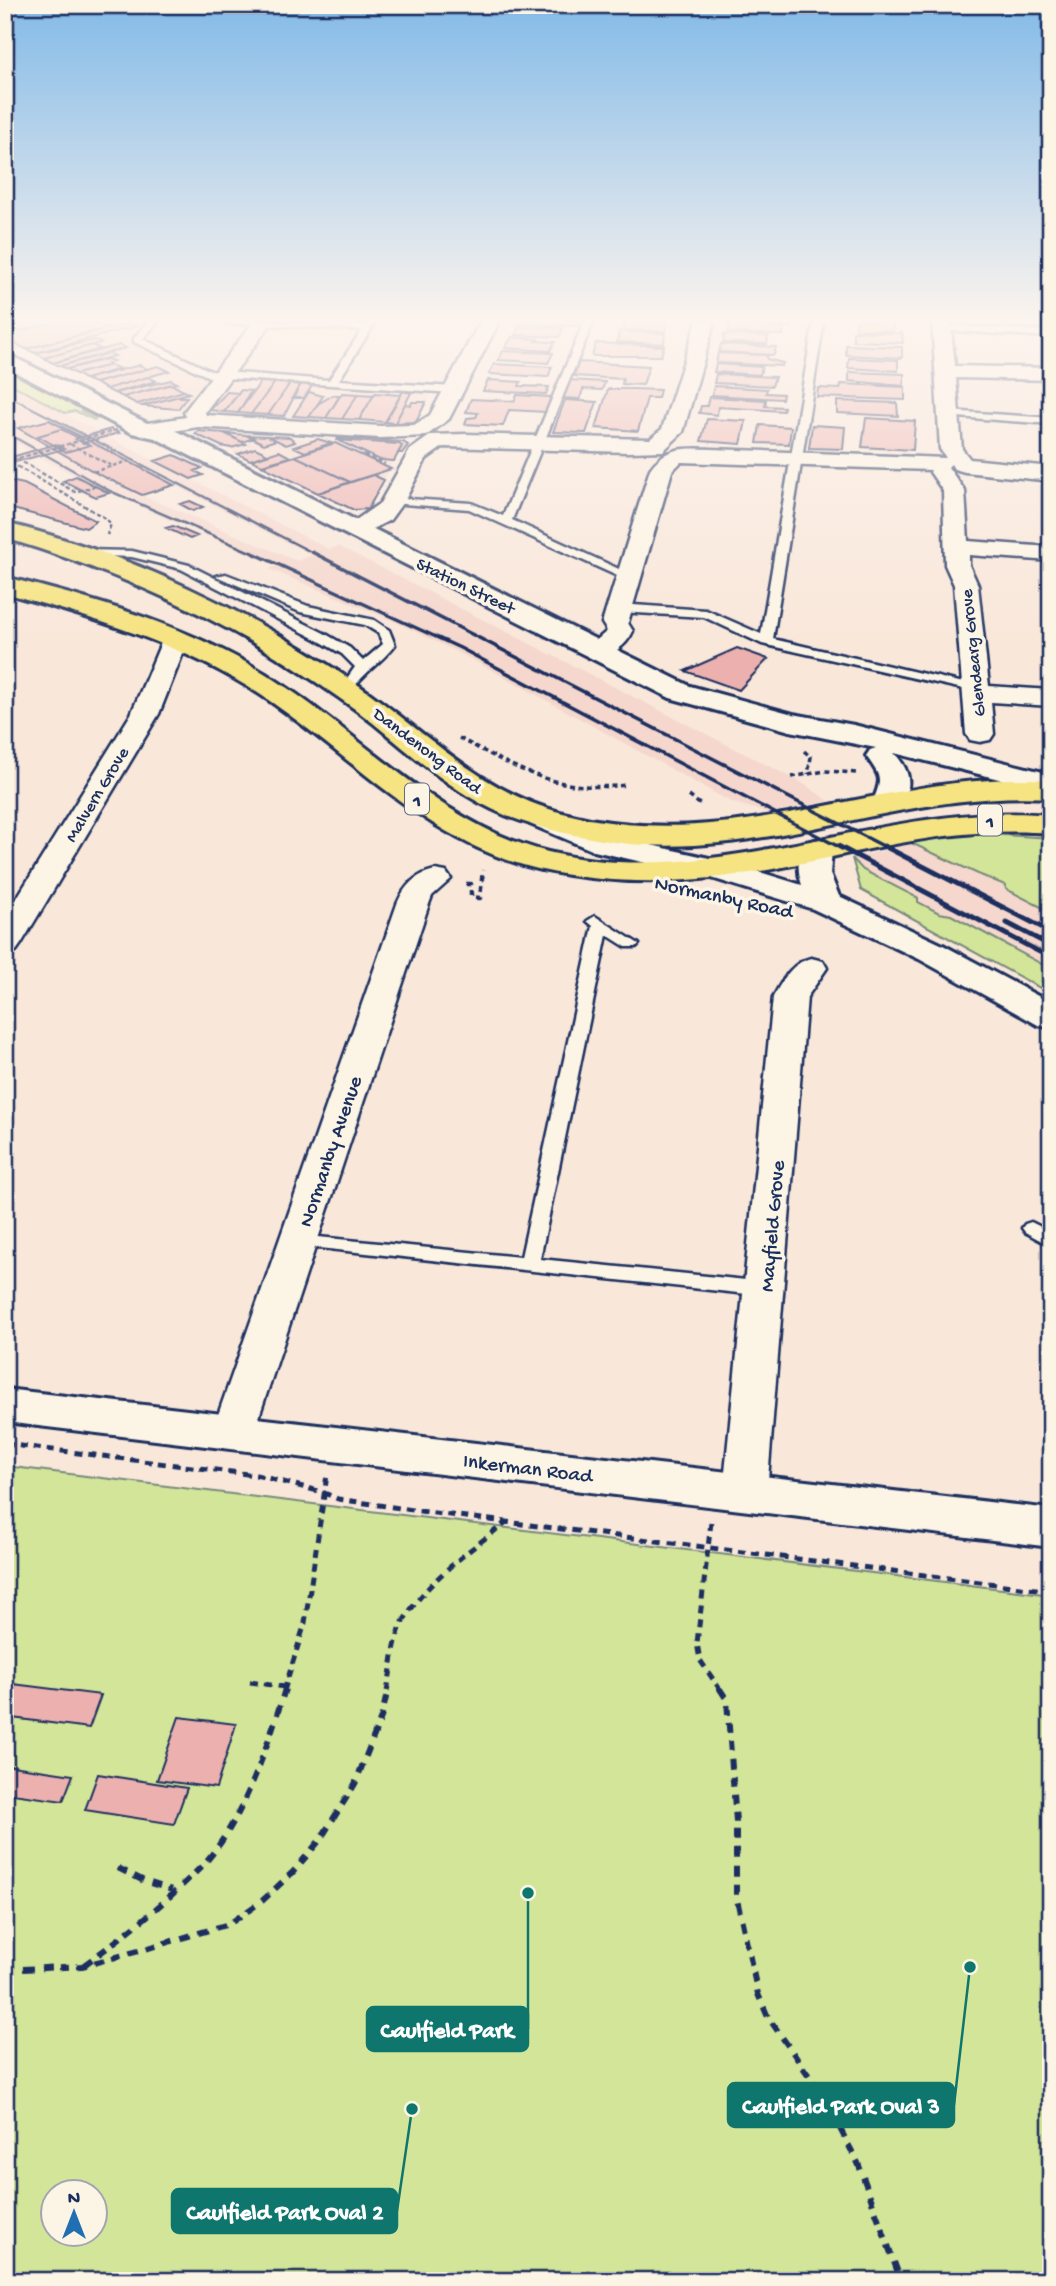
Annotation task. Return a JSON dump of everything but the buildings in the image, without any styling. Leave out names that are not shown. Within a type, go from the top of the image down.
[{"type":"highway","name":"Dandenong Road","points":[[5,530],[72,552],[157,586],[354,678],[474,786],[496,800],[531,813],[609,832],[688,836],[751,831],[887,803],[982,788],[1051,789]]},
{"type":"highway","name":"1","points":[[5,585],[120,616],[176,638],[271,690],[454,826],[519,854],[583,868],[657,873],[716,869],[951,822],[993,819],[1051,824]]},
{"type":"highway","points":[[120,616],[157,586]]},
{"type":"street","name":"Station Street","points":[[138,427],[173,427],[362,533],[688,695],[790,722],[865,737],[1051,783]]},
{"type":"street","points":[[173,427],[380,432],[1051,474]]},
{"type":"street","points":[[362,533],[387,528],[391,520],[391,506],[434,427]]},
{"type":"street","points":[[588,645],[618,636],[620,631],[617,615],[673,427]]},
{"type":"street","name":"Glendearg Grove","points":[[949,427],[957,565],[966,584],[980,734]]},
{"type":"street","points":[[956,547],[1051,554]]},
{"type":"street","name":"Malvern Grove","points":[[5,944],[145,714],[176,638]]},
{"type":"street","points":[[976,691],[1051,698]]},
{"type":"street","name":"Station Street","points":[[790,722],[871,764],[1051,806]]},
{"type":"street","points":[[871,764],[894,770],[896,779],[887,803]]},
{"type":"street","name":"Normanby Road","points":[[531,813],[605,844],[716,869],[825,902],[931,952],[1051,1017]]},
{"type":"street","points":[[816,850],[814,874],[825,902]]},
{"type":"street","name":"Normanby Road","points":[[583,868],[865,923]]},
{"type":"street","name":"Normanby Avenue","points":[[233,1432],[418,891],[448,885]]},
{"type":"street","name":"Mayfield Grove","points":[[730,1490],[766,1289],[790,997],[797,982],[811,968]]},
{"type":"street","name":"Inkerman Road","points":[[5,1405],[1051,1528]]},
{"type":"lane","points":[[506,522],[545,427]]},
{"type":"lane","points":[[766,641],[801,427]]},
{"type":"lane","points":[[391,506],[471,506],[628,577]]},
{"type":"lane","points":[[72,552],[132,554],[185,567],[249,585],[300,607],[364,620],[386,633],[389,645],[354,678],[346,651],[185,567]]},
{"type":"lane","points":[[617,615],[706,614],[766,641],[976,691]]},
{"type":"lane","points":[[529,1265],[598,923],[631,944]]},
{"type":"lane","points":[[1031,1228],[1051,1240]]},
{"type":"lane","points":[[299,1241],[766,1289]]},
{"type":"path","points":[[8,461],[117,430]]},
{"type":"path","points":[[70,444],[112,466]]},
{"type":"path","points":[[17,459],[75,492],[96,486]]},
{"type":"path","points":[[8,461],[105,518],[111,524],[107,536]]},
{"type":"path","points":[[93,472],[129,461]]},
{"type":"path","points":[[457,737],[510,767],[569,788],[601,790],[627,785]]},
{"type":"path","points":[[792,777],[871,764]]},
{"type":"path","points":[[448,885],[471,884],[471,897],[480,898],[483,870]]},
{"type":"path","points":[[5,1444],[256,1475],[322,1492],[338,1499],[505,1523],[1051,1591]]},
{"type":"path","points":[[82,1966],[115,1942],[201,1867],[231,1826],[269,1742],[305,1623],[322,1492],[335,1444]]},
{"type":"path","points":[[730,1490],[708,1550],[697,1643],[700,1660],[727,1700],[736,1822],[736,1895],[754,1980],[768,2017],[823,2096],[858,2163],[901,2281]]},
{"type":"path","points":[[5,1970],[82,1966],[229,1924],[251,1910],[293,1871],[332,1823],[362,1769],[382,1715],[402,1624],[448,1570],[505,1523]]},
{"type":"path","points":[[250,1682],[285,1687]]},
{"type":"path","points":[[118,1868],[173,1891]]},
{"type":"shaded area","points":[[5,427],[17,427],[75,462],[139,494],[297,561],[312,555],[64,427],[89,427],[329,549],[339,546],[802,783],[829,801],[768,813],[731,802],[473,660],[394,621],[269,569],[276,566],[151,512],[51,464],[5,436]]},
{"type":"shaded area","points":[[199,432],[402,446],[368,509],[354,510],[197,434]]},
{"type":"shaded area","points":[[912,844],[985,875],[1051,912],[1051,969],[951,915],[939,913],[918,901],[918,898],[863,870],[852,858]]},
{"type":"green space","points":[[974,833],[1051,838],[1051,912],[1006,889],[1005,885],[907,841]]},
{"type":"green space","points":[[852,858],[863,870],[918,898],[918,902],[939,913],[951,915],[1051,969],[1051,994],[861,890]]},
{"type":"green space","points":[[5,1466],[1051,1595],[1051,2281],[5,2281]]},
{"type":"railway","points":[[68,427],[315,554]]},
{"type":"railway","points":[[5,432],[110,491],[255,554]]},
{"type":"railway","points":[[251,552],[460,648],[841,848]]},
{"type":"railway","points":[[312,552],[887,848]]},
{"type":"railway","points":[[838,846],[1051,958]]},
{"type":"railway","points":[[884,846],[1051,932]]},
{"type":"railway","points":[[1007,923],[1051,946]]},
{"type":"place","name":"Caulfield Park","points":[[528,1893]]},
{"type":"place","name":"Caulfield Park Oval 3","points":[[970,1967]]},
{"type":"place","name":"Caulfield Park Oval 2","points":[[412,2109]]}]
